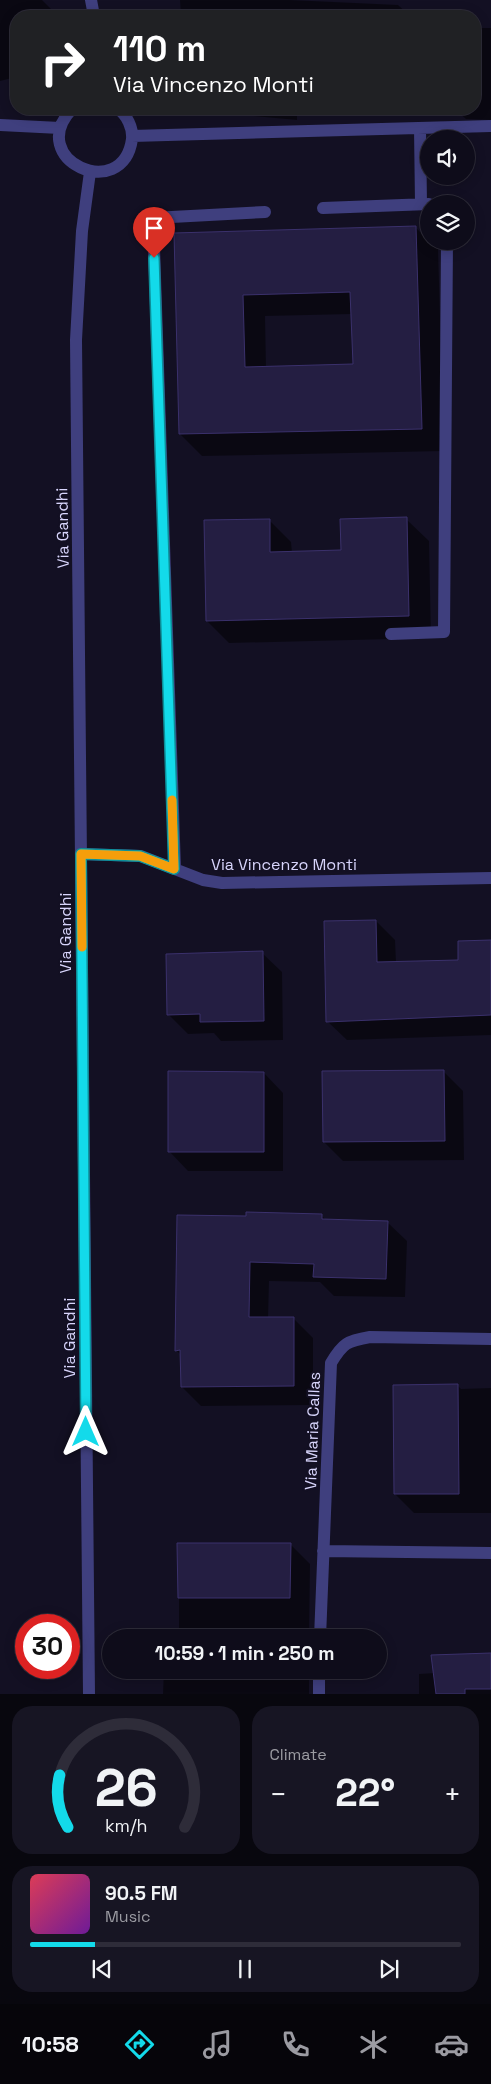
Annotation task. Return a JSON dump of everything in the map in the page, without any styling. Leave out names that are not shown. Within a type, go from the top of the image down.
[{"type":"street","points":[[66,115],[60,128],[59,140],[62,151],[69,161],[79,169],[90,172],[114,167],[130,149],[132,136],[130,123],[123,115]]},
{"type":"street","points":[[0,125],[60,128]]},
{"type":"street","points":[[132,136],[491,126]]},
{"type":"street","points":[[420,128],[424,195]]},
{"type":"street","name":"Via Gandhi","points":[[88,1694],[76,340],[82,230],[90,172]]},
{"type":"street","points":[[323,208],[420,204]]},
{"type":"street","points":[[174,869],[153,218],[266,212]]},
{"type":"street","points":[[391,634],[444,632],[447,250]]},
{"type":"street","name":"Via Vincenzo Monti","points":[[81,854],[140,856],[203,880],[222,883],[491,878]]},
{"type":"street","name":"Via Maria Callas","points":[[320,1629],[331,1363],[341,1347],[352,1340],[370,1337],[491,1339]]},
{"type":"street","points":[[323,1551],[491,1553]]},
{"type":"street","points":[[319,1679],[319,1694]]},
{"type":"building","points":[[416,226],[422,429],[179,434],[174,233]],"holes":[[[350,292],[353,364],[245,367],[243,295]]]},
{"type":"building","points":[[407,517],[409,616],[206,621],[204,520],[270,519],[270,552],[341,550],[340,519]]},
{"type":"building","points":[[376,920],[377,962],[458,960],[458,941],[491,940],[491,1015],[326,1022],[324,921]]},
{"type":"building","points":[[263,951],[264,1021],[200,1022],[200,1014],[167,1015],[166,954]]},
{"type":"building","points":[[444,1070],[445,1141],[323,1142],[322,1071]]},
{"type":"building","points":[[168,1071],[264,1072],[264,1152],[168,1152]]},
{"type":"building","points":[[246,1212],[322,1214],[322,1219],[388,1221],[386,1279],[313,1277],[314,1264],[250,1262],[249,1317],[294,1317],[294,1386],[181,1387],[180,1350],[175,1351],[177,1215],[246,1216]]},
{"type":"building","points":[[458,1384],[459,1494],[394,1494],[393,1385]]},
{"type":"building","points":[[177,1543],[291,1543],[290,1598],[178,1598]]},
{"type":"building","points":[[491,1653],[491,1689],[465,1689],[465,1694],[436,1694],[431,1655]]},
{"type":"slow traffic","points":[[82,947],[81,854],[140,856],[160,862],[174,869],[172,800]]},
{"type":"route","points":[[86,1432],[81,854],[140,856],[160,862],[174,869],[154,258]]}]
